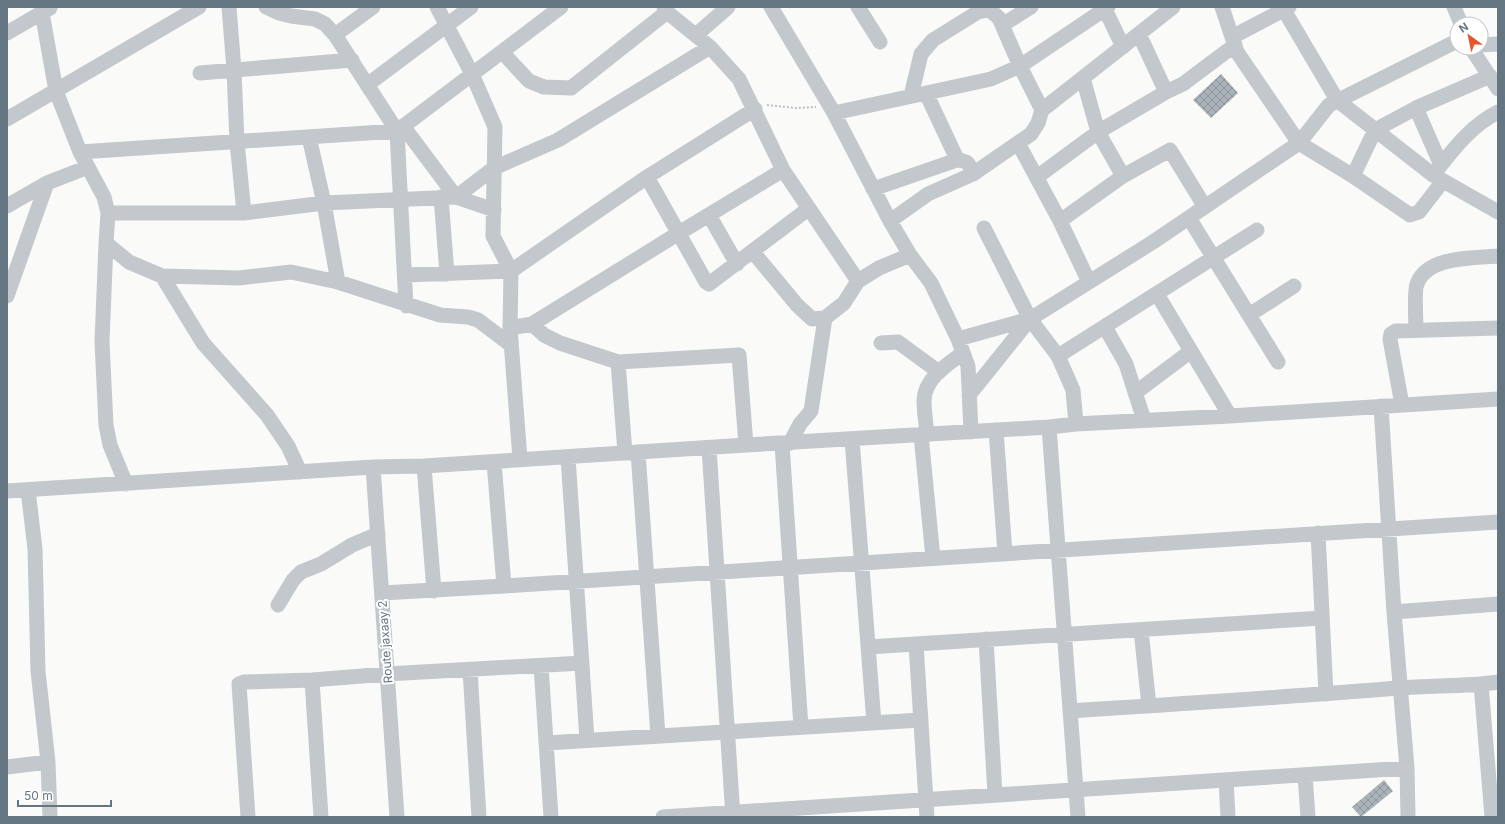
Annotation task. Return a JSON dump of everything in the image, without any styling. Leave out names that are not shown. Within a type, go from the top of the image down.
[{"type":"street","points":[[7,119],[199,7]]},
{"type":"street","points":[[230,7],[244,213]]},
{"type":"street","points":[[266,7],[279,13],[315,19],[325,24],[335,35],[367,85],[400,128],[448,197],[448,274]]},
{"type":"street","points":[[335,35],[373,7]]},
{"type":"street","points":[[437,7],[472,74],[495,127],[493,236],[511,271],[510,328],[520,459]]},
{"type":"street","points":[[367,85],[471,7]]},
{"type":"street","points":[[80,152],[309,137],[400,128],[561,7]]},
{"type":"street","points":[[696,35],[728,7]]},
{"type":"street","points":[[771,7],[831,109],[890,221],[910,254],[931,283],[958,339],[968,366],[971,432]]},
{"type":"street","points":[[858,7],[880,42]]},
{"type":"street","points":[[1002,25],[1031,7]]},
{"type":"street","points":[[890,221],[928,194],[973,174],[1032,134],[1038,123],[1042,110],[1173,7]]},
{"type":"street","points":[[1222,7],[1237,52],[1299,143],[1353,176],[1410,215],[1419,212],[1439,174],[1470,131],[1498,112]]},
{"type":"street","points":[[831,109],[911,96],[991,79],[1020,66],[1106,8],[1123,47]]},
{"type":"street","points":[[1037,177],[1098,132],[1166,92],[1183,84],[1233,41],[1286,8],[1337,100],[1376,130],[1439,174],[1498,212]]},
{"type":"street","points":[[7,32],[44,9],[56,91],[80,152],[104,197],[108,213],[102,342],[106,425],[110,445],[126,484]]},
{"type":"street","points":[[502,52],[529,81],[544,87],[571,88],[665,10],[710,47],[740,79],[784,170],[858,281]]},
{"type":"street","points":[[911,96],[921,54],[934,40],[966,12],[988,10],[999,18],[1020,66],[1042,110]]},
{"type":"street","points":[[1140,34],[1166,92]]},
{"type":"street","points":[[958,339],[1030,319],[1189,218],[1299,143],[1329,105],[1449,45]]},
{"type":"street","points":[[448,197],[494,168],[558,140],[710,47]]},
{"type":"street","points":[[1353,176],[1376,130],[1416,108],[1494,83],[1476,56]]},
{"type":"street","points":[[200,73],[352,60]]},
{"type":"street","points":[[1083,78],[1098,132],[1123,176]]},
{"type":"street","points":[[926,93],[958,160]]},
{"type":"street","points":[[404,275],[511,271],[647,177],[754,106]]},
{"type":"street","points":[[1416,108],[1439,174]]},
{"type":"street","points":[[400,128],[400,199],[406,306]]},
{"type":"street","points":[[309,137],[324,203],[338,282]]},
{"type":"street","points":[[1018,143],[1060,221],[1089,282]]},
{"type":"street","points":[[1060,221],[1123,176],[1170,150],[1205,207]]},
{"type":"street","points":[[873,189],[958,160],[965,160],[968,162],[973,174]]},
{"type":"street","points":[[7,206],[47,184],[88,167]]},
{"type":"street","points":[[510,328],[532,324],[784,170]]},
{"type":"street","points":[[647,177],[706,282],[709,284],[753,252],[808,208]]},
{"type":"street","points":[[7,296],[47,184]]},
{"type":"street","points":[[108,213],[244,213],[324,203],[448,197],[494,210]]},
{"type":"street","points":[[709,215],[737,264]]},
{"type":"street","points":[[1189,218],[1278,362]]},
{"type":"street","points":[[984,228],[1030,319],[1058,356],[1074,390],[1076,424]]},
{"type":"street","points":[[1058,356],[1257,230]]},
{"type":"street","points":[[106,243],[129,262],[162,276],[239,278],[291,272],[338,282],[406,306],[440,316],[468,317],[478,320],[511,345]]},
{"type":"street","points":[[753,252],[797,305],[812,319],[825,318],[844,303],[858,281],[879,268],[910,254]]},
{"type":"street","points":[[1416,330],[1416,285],[1422,274],[1435,265],[1457,259],[1498,256]]},
{"type":"street","points":[[162,276],[203,343],[267,415],[288,446],[300,472]]},
{"type":"street","points":[[1249,315],[1294,286]]},
{"type":"street","points":[[1157,294],[1230,416]]},
{"type":"street","points":[[801,727],[791,568],[786,443],[811,412],[825,318]]},
{"type":"street","points":[[969,395],[1030,319]]},
{"type":"street","points":[[532,324],[544,335],[560,343],[618,362],[739,355],[746,445]]},
{"type":"street","points":[[1105,326],[1126,364],[1144,420]]},
{"type":"street","points":[[1402,405],[1390,339],[1391,334],[1396,331],[1498,328]]},
{"type":"street","points":[[881,343],[898,342],[939,372]]},
{"type":"street","points":[[1135,393],[1191,351]]},
{"type":"street","points":[[933,558],[924,435],[924,398],[929,384],[939,372],[963,353]]},
{"type":"street","points":[[618,362],[647,577],[658,736]]},
{"type":"street","points":[[7,491],[373,467],[494,462],[520,459],[924,435],[1076,424],[1498,399]]},
{"type":"street","points":[[1381,406],[1394,612],[1407,768],[1408,817]]},
{"type":"street","points":[[1049,427],[1078,817]]},
{"type":"street","points":[[996,430],[1005,554]]},
{"type":"street","points":[[852,439],[874,723]]},
{"type":"street","points":[[709,448],[733,815]]},
{"type":"street","points":[[568,457],[588,740]]},
{"type":"street","points":[[494,462],[504,586]]},
{"type":"street","points":[[424,466],[434,591]]},
{"type":"street","name":"Route jaxaay 2","points":[[373,467],[397,817]]},
{"type":"street","points":[[28,490],[35,549],[38,671],[48,762],[50,817]]},
{"type":"street","points":[[382,593],[434,591],[1498,522]]},
{"type":"street","points":[[1318,533],[1326,694]]},
{"type":"street","points":[[278,605],[293,580],[301,572],[321,564],[352,545],[378,534]]},
{"type":"street","points":[[1394,612],[1498,604]]},
{"type":"street","points":[[868,647],[1322,618]]},
{"type":"street","points":[[1141,630],[1149,706]]},
{"type":"street","points":[[986,639],[995,795]]},
{"type":"street","points":[[916,644],[927,817]]},
{"type":"street","points":[[248,817],[239,684],[244,682],[312,680],[387,674],[582,663]]},
{"type":"street","points":[[541,666],[551,817]]},
{"type":"street","points":[[470,670],[479,817]]},
{"type":"street","points":[[312,680],[321,817]]},
{"type":"street","points":[[1070,711],[1498,682]]},
{"type":"street","points":[[1481,684],[1494,811]]},
{"type":"street","points":[[546,743],[921,720]]},
{"type":"street","points":[[7,767],[48,762]]},
{"type":"street","points":[[665,817],[733,815],[995,795],[1407,768]]},
{"type":"street","points":[[1305,775],[1308,817]]},
{"type":"street","points":[[1226,780],[1228,817]]},
{"type":"path","points":[[754,106],[831,109]]},
{"type":"building","points":[[1221,74],[1238,93],[1211,118],[1193,100]]},
{"type":"building","points":[[1384,780],[1393,791],[1361,817],[1352,807]]}]
